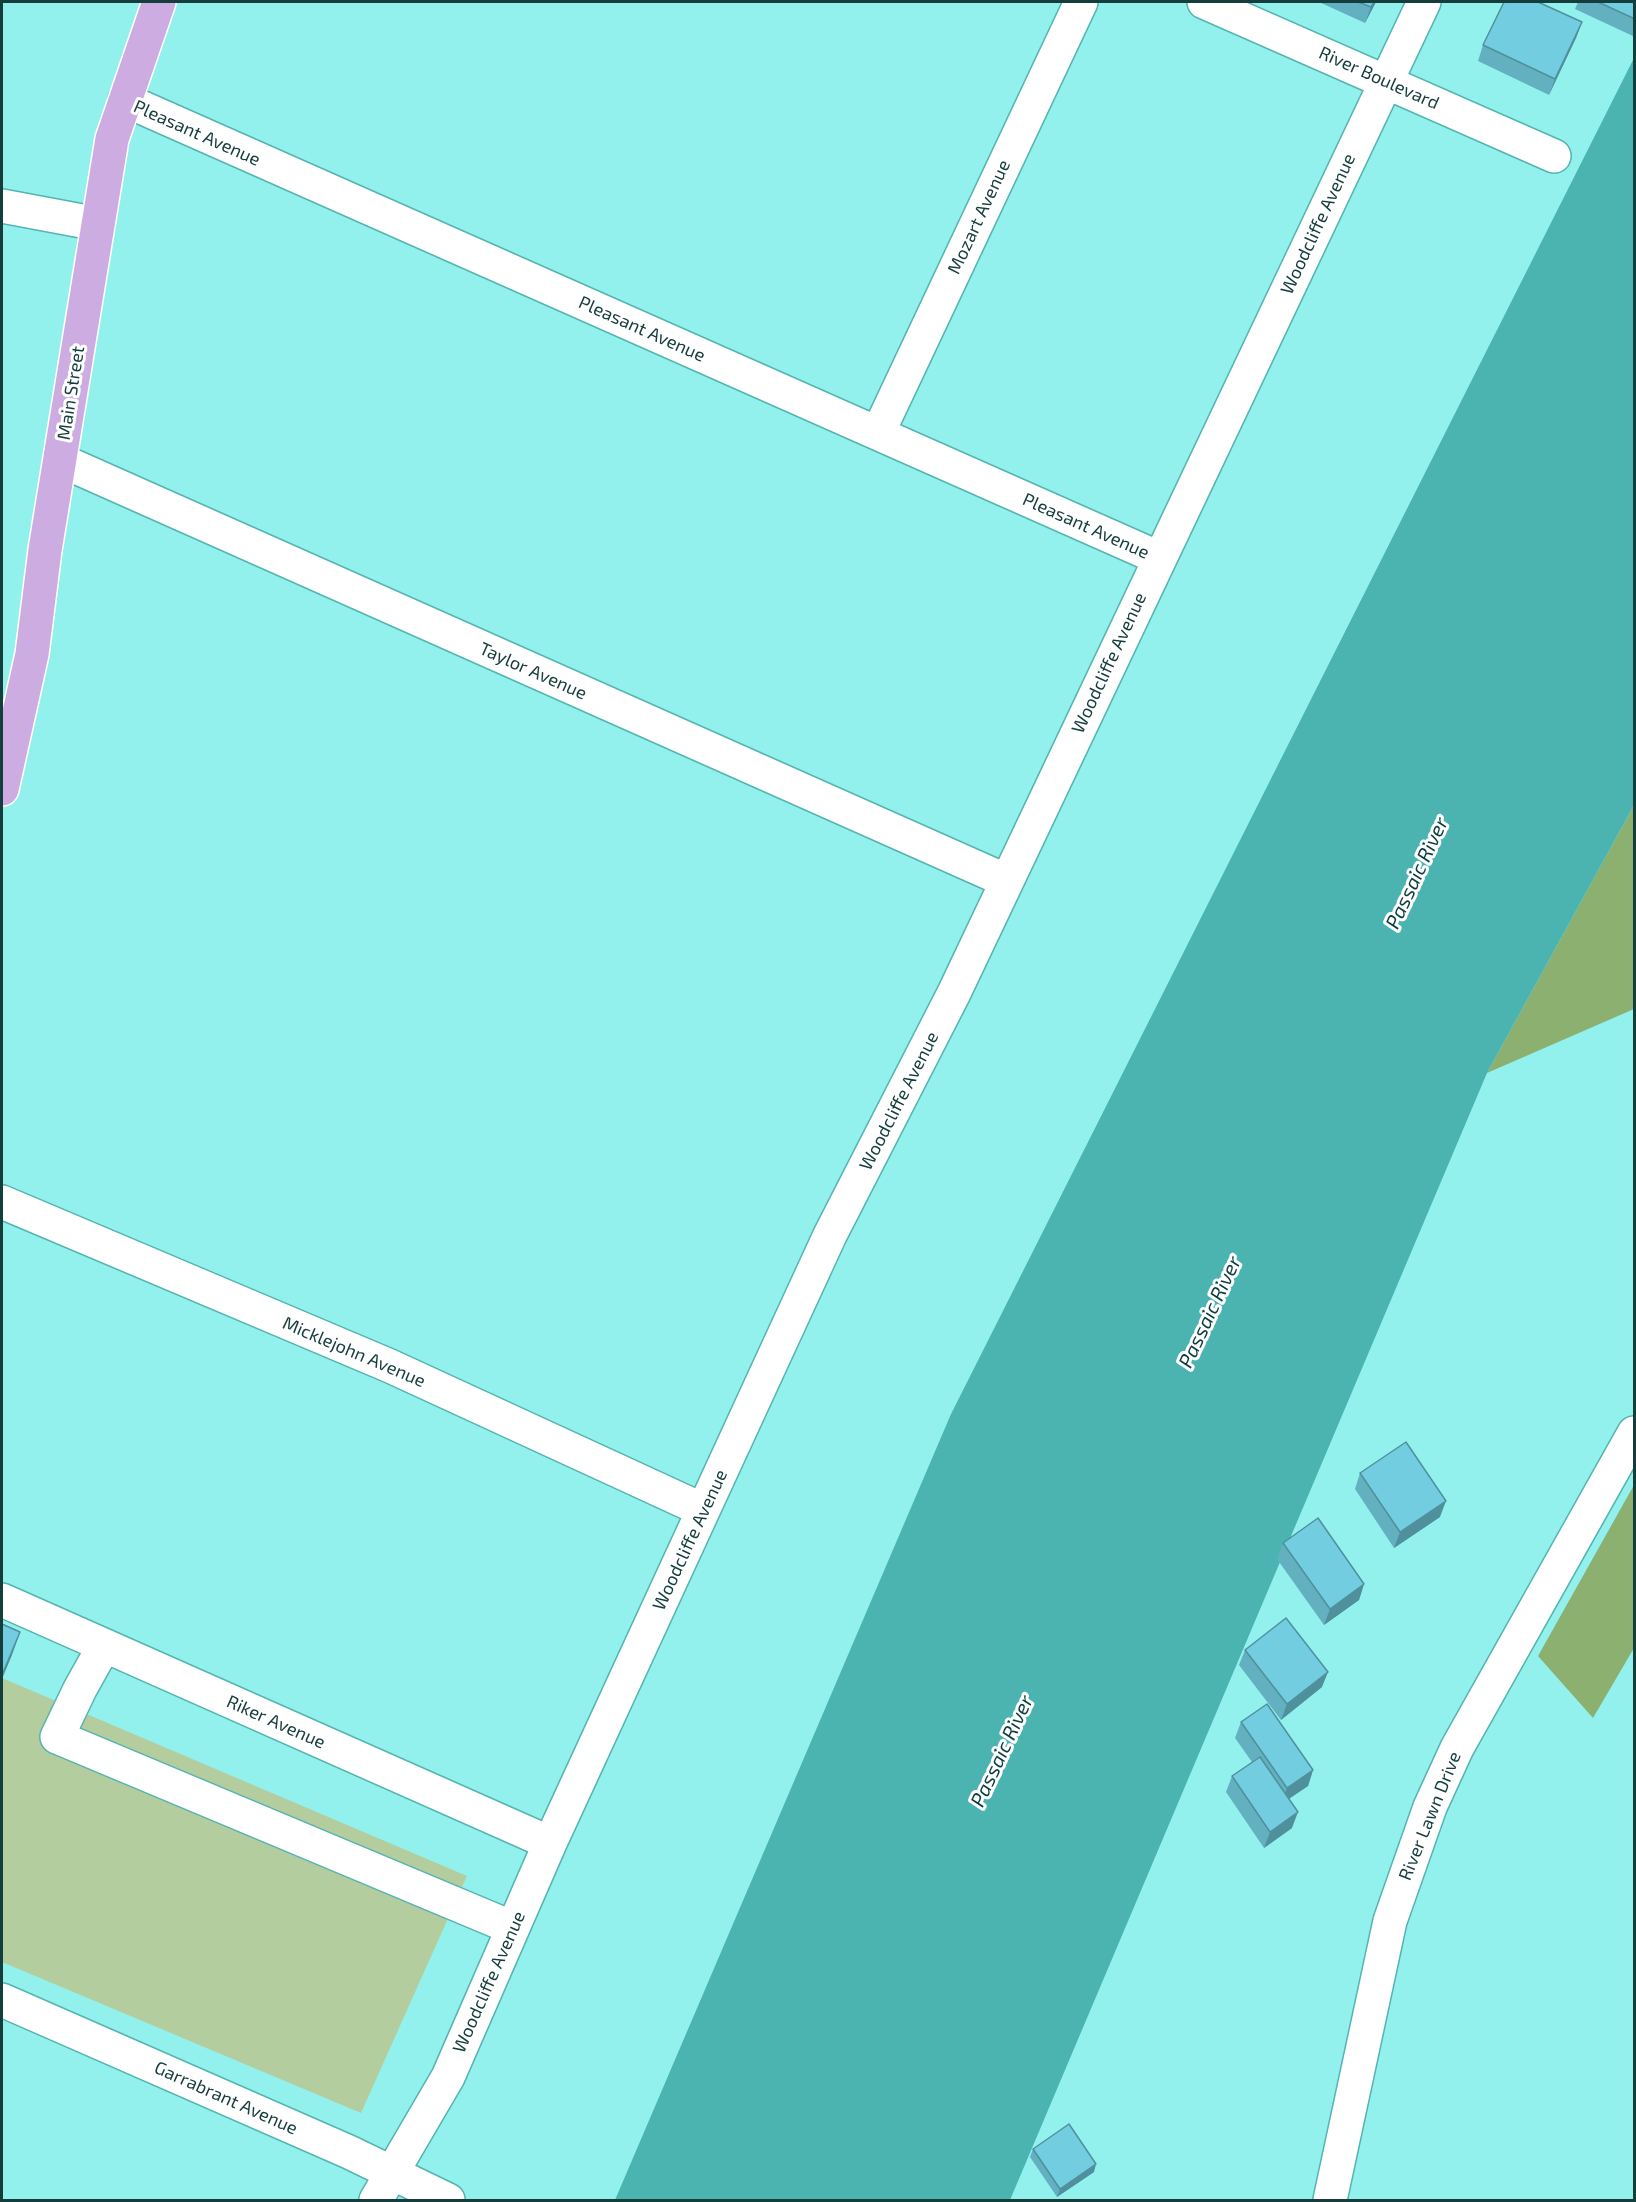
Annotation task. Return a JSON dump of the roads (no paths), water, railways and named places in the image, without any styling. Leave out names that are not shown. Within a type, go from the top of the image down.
[{"type":"main road","name":"Main Street","points":[[2,789],[7,740],[32,654],[45,550],[112,139],[159,2]]},
{"type":"street","name":"Mozart Avenue","points":[[878,433],[1081,2]]},
{"type":"street","name":"River Boulevard","points":[[1204,2],[1554,156]]},
{"type":"street","name":"Woodcliffe Avenue","points":[[384,2187],[448,2077],[550,1843],[830,1234],[954,993],[1424,2]]},
{"type":"street","name":"Pleasant Avenue","points":[[125,100],[1159,558]]},
{"type":"street","points":[[2,206],[98,224]]},
{"type":"street","name":"Taylor Avenue","points":[[60,460],[1007,881]]},
{"type":"street","name":"Micklejohn Avenue","points":[[2,1202],[390,1366],[703,1510]]},
{"type":"street","name":"River Lawn Drive","points":[[1330,2200],[1390,1921],[1430,1807],[1457,1748],[1635,1433]]},
{"type":"street","name":"Riker Avenue","points":[[2,1600],[550,1843]]},
{"type":"street","points":[[104,1646],[57,1737],[513,1929]]},
{"type":"street","name":"Garrabrant Avenue","points":[[2,2000],[349,2152],[384,2187],[448,2200]]},
{"type":"water","name":"Passaic River","points":[[1634,58],[1634,805],[1487,1073],[1010,2200],[615,2200],[951,1414]]}]
